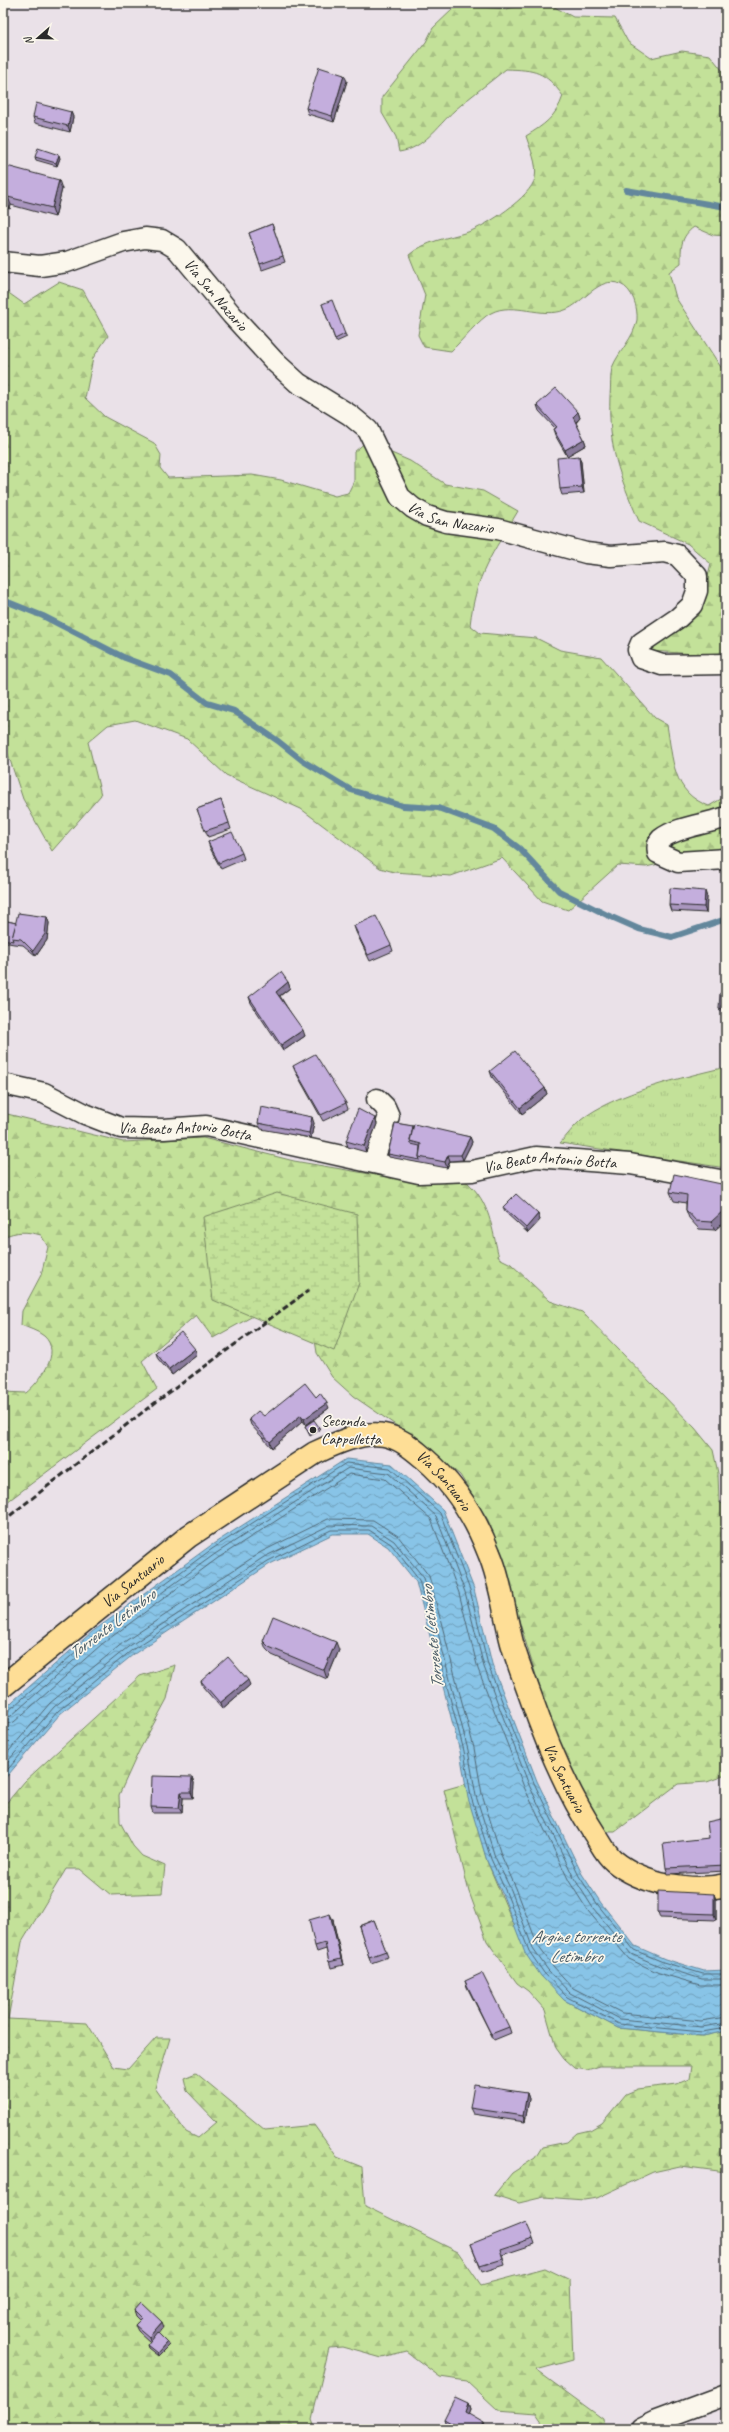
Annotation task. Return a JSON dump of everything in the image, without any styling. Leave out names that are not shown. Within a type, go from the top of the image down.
[{"type":"main road","name":"Via Santuario","points":[[3,1686],[189,1536],[315,1453],[337,1443],[360,1436],[384,1434],[407,1443],[435,1467],[460,1496],[475,1522],[490,1553],[512,1645],[549,1748],[570,1793],[612,1860],[629,1872],[653,1882],[686,1887],[726,1885]]},
{"type":"street","name":"Via San Nazario","points":[[3,262],[40,266],[67,262],[122,242],[144,238],[162,240],[177,249],[232,315],[275,362],[298,383],[350,415],[368,430],[400,497],[413,508],[427,516],[446,522],[498,529],[586,553],[611,556],[665,552],[677,555],[697,576],[697,591],[692,605],[678,618],[640,643],[638,650],[641,658],[662,665],[681,663],[726,664]]},
{"type":"street","points":[[726,817],[681,830],[661,839],[657,846],[658,853],[678,862],[726,859]]},
{"type":"street","name":"Via Beato Antonio Botta","points":[[3,1084],[44,1093],[85,1114],[121,1128],[164,1129],[206,1126],[419,1173],[472,1170],[536,1157],[630,1164],[726,1181]]},
{"type":"street","points":[[373,1162],[389,1116],[385,1107],[377,1099]]},
{"type":"street","points":[[640,2429],[656,2421],[726,2395]]},
{"type":"green space","points":[[529,3],[547,3],[573,17],[615,18],[628,42],[651,58],[682,51],[710,55],[726,75],[726,236],[713,235],[694,227],[686,235],[682,243],[681,263],[669,272],[676,298],[726,375],[726,656],[650,651],[660,640],[699,613],[711,564],[688,544],[639,521],[616,460],[611,431],[610,414],[612,368],[633,333],[637,320],[637,310],[634,299],[625,286],[612,282],[605,283],[591,291],[572,307],[556,312],[547,313],[509,309],[491,313],[451,351],[424,347],[418,335],[425,295],[409,255],[415,250],[429,243],[468,232],[486,224],[507,210],[525,194],[532,186],[536,173],[533,157],[526,136],[549,120],[557,110],[563,96],[551,81],[539,74],[532,71],[506,69],[455,110],[430,136],[416,146],[399,152],[396,137],[382,113],[382,97],[426,42],[433,28],[454,8],[467,6],[506,9]]},
{"type":"green space","points":[[59,282],[83,290],[108,336],[93,358],[85,398],[105,417],[154,443],[161,455],[160,468],[168,478],[252,475],[281,480],[335,496],[348,493],[354,481],[354,452],[366,442],[410,461],[445,484],[483,491],[518,511],[486,565],[476,591],[470,625],[480,633],[536,638],[560,650],[601,657],[655,718],[667,725],[676,773],[681,784],[688,793],[697,800],[709,806],[726,796],[726,853],[684,858],[646,867],[618,865],[568,910],[542,901],[502,858],[451,876],[394,872],[380,868],[301,809],[226,775],[187,739],[135,720],[108,725],[88,742],[101,795],[52,851],[23,799],[3,739],[3,289],[24,304]]},
{"type":"green space","points":[[726,1067],[726,1168],[560,1143],[581,1120],[595,1110],[612,1102],[650,1087]]},
{"type":"green space","points":[[3,1113],[123,1142],[203,1138],[294,1161],[417,1182],[467,1182],[481,1198],[485,1207],[492,1226],[499,1258],[511,1264],[550,1301],[582,1312],[695,1428],[713,1450],[718,1473],[719,1502],[726,1506],[726,1775],[707,1782],[678,1784],[615,1832],[606,1832],[597,1819],[566,1762],[547,1711],[488,1520],[460,1475],[413,1437],[353,1396],[332,1377],[317,1353],[315,1340],[286,1298],[213,1338],[196,1315],[142,1361],[157,1389],[3,1505],[3,1392],[26,1393],[37,1382],[47,1367],[51,1351],[49,1343],[44,1336],[21,1325],[22,1311],[41,1275],[48,1247],[41,1235],[26,1232],[3,1237]]},
{"type":"green space","points":[[277,1193],[357,1214],[359,1283],[334,1351],[213,1300],[203,1217]]},
{"type":"green space","points":[[175,1665],[167,1699],[139,1751],[119,1795],[120,1822],[133,1846],[142,1856],[165,1866],[162,1893],[111,1895],[80,1869],[66,1869],[22,1942],[8,2019],[87,2023],[114,2067],[128,2069],[156,2038],[170,2038],[155,2088],[186,2132],[198,2138],[217,2122],[187,2091],[184,2078],[196,2073],[265,2130],[314,2125],[337,2157],[362,2167],[365,2206],[458,2252],[481,2285],[545,2268],[570,2280],[573,2360],[536,2370],[603,2419],[604,2429],[547,2429],[536,2413],[498,2410],[467,2381],[440,2377],[407,2352],[382,2358],[342,2347],[329,2348],[312,2419],[316,2429],[3,2429],[3,1807],[25,1781],[140,1676]]},
{"type":"green space","points":[[465,1784],[487,1861],[514,1925],[564,2000],[618,2028],[703,2036],[726,2031],[726,2172],[680,2166],[653,2172],[597,2198],[584,2200],[544,2197],[519,2203],[494,2195],[512,2173],[535,2158],[542,2147],[567,2142],[577,2133],[590,2130],[602,2123],[626,2094],[638,2089],[677,2084],[689,2079],[691,2066],[600,2066],[587,2070],[574,2068],[564,2059],[556,2048],[545,2010],[528,1991],[517,1983],[487,1941],[469,1892],[444,1790]]},
{"type":"water","name":"Argine torrente Letimbro","points":[[346,1459],[392,1464],[443,1510],[474,1589],[492,1664],[537,1781],[582,1874],[601,1903],[635,1946],[665,1959],[704,1971],[726,1970],[726,2031],[703,2036],[618,2028],[564,2000],[541,1976],[525,1953],[502,1893],[487,1861],[468,1798],[460,1752],[416,1582],[388,1547],[368,1534],[333,1534],[270,1564],[134,1654],[60,1714],[3,1781],[3,1711],[14,1700],[92,1632],[210,1546]]},
{"type":"building","points":[[319,67],[344,75],[332,116],[306,108]]},
{"type":"building","points":[[36,103],[71,112],[68,126],[33,117]]},
{"type":"building","points":[[38,148],[59,155],[56,163],[35,157]]},
{"type":"building","points":[[3,165],[59,180],[52,208],[8,197],[7,201],[3,200]]},
{"type":"building","points":[[272,224],[283,256],[260,264],[249,233]]},
{"type":"building","points":[[332,300],[345,334],[335,339],[322,304]]},
{"type":"building","points":[[556,388],[578,412],[573,417],[584,439],[565,450],[553,429],[557,427],[537,405]]},
{"type":"building","points":[[579,456],[582,487],[560,489],[557,458]]},
{"type":"building","points":[[221,800],[229,823],[205,831],[197,809]]},
{"type":"building","points":[[232,832],[242,853],[219,863],[208,842]]},
{"type":"building","points":[[670,888],[705,891],[704,907],[669,905]]},
{"type":"building","points":[[18,913],[47,917],[45,934],[33,951],[21,939],[12,938]]},
{"type":"building","points":[[376,916],[391,945],[368,955],[354,926]]},
{"type":"building","points":[[3,920],[16,923],[12,938],[13,941],[3,939]]},
{"type":"building","points":[[281,972],[288,982],[276,992],[303,1030],[281,1045],[249,997]]},
{"type":"building","points":[[720,993],[726,994],[726,1010],[719,1008]]},
{"type":"building","points":[[515,1051],[545,1088],[520,1108],[490,1071]]},
{"type":"building","points":[[315,1054],[346,1103],[321,1115],[293,1066]]},
{"type":"building","points":[[261,1107],[312,1117],[309,1133],[258,1123]]},
{"type":"building","points":[[358,1109],[375,1118],[364,1146],[346,1141]]},
{"type":"building","points":[[395,1123],[413,1126],[410,1141],[411,1144],[420,1146],[420,1160],[388,1154]]},
{"type":"building","points":[[414,1124],[470,1137],[461,1155],[448,1155],[445,1162],[419,1157],[421,1144],[410,1141]]},
{"type":"building","points":[[674,1174],[726,1185],[726,1203],[724,1203],[723,1211],[711,1222],[696,1221],[686,1210],[687,1195],[670,1192]]},
{"type":"building","points":[[516,1194],[538,1214],[526,1228],[503,1207]]},
{"type":"building","points":[[181,1332],[195,1349],[169,1369],[156,1353]]},
{"type":"building","points":[[305,1383],[316,1397],[320,1393],[327,1403],[304,1419],[301,1415],[270,1442],[249,1419],[258,1411],[264,1416]]},
{"type":"building","points":[[314,1420],[319,1427],[309,1433],[305,1426]]},
{"type":"building","points":[[273,1616],[336,1642],[324,1670],[269,1647],[263,1641]]},
{"type":"building","points":[[228,1657],[248,1680],[220,1703],[201,1681]]},
{"type":"building","points":[[152,1776],[192,1777],[191,1792],[181,1792],[179,1808],[151,1807]]},
{"type":"building","points":[[725,1818],[726,1865],[666,1868],[663,1843],[709,1838],[707,1822]]},
{"type":"building","points":[[658,1891],[714,1894],[714,1914],[658,1912]]},
{"type":"building","points":[[330,1914],[341,1959],[329,1962],[325,1943],[315,1946],[309,1920]]},
{"type":"building","points":[[374,1920],[386,1951],[369,1957],[359,1926]]},
{"type":"building","points":[[482,1973],[509,2027],[491,2034],[465,1981]]},
{"type":"building","points":[[474,2085],[527,2093],[523,2116],[470,2108]]},
{"type":"building","points":[[526,2222],[533,2238],[500,2249],[503,2259],[480,2266],[471,2244]]},
{"type":"building","points":[[141,2302],[162,2322],[149,2337],[135,2325],[142,2318],[134,2310]]},
{"type":"building","points":[[157,2332],[167,2342],[157,2353],[147,2345]]},
{"type":"building","points":[[455,2397],[468,2403],[465,2412],[484,2423],[481,2429],[462,2429],[444,2419]]},
{"type":"waterway","points":[[626,190],[726,207]]},
{"type":"waterway","points":[[3,600],[43,616],[125,658],[171,675],[207,703],[234,711],[278,741],[303,761],[351,790],[403,806],[438,808],[494,829],[520,849],[559,891],[607,915],[639,929],[672,937],[726,919]]},
{"type":"railway","points":[[3,1521],[148,1408],[312,1288]]},
{"type":"place","name":"Seconda Cappelletta","points":[[313,1430]]},
{"type":"water label","name":"Torrente Letimbro","points":[[112,1624]]},
{"type":"water label","name":"Torrente Letimbro","points":[[432,1637]]}]
